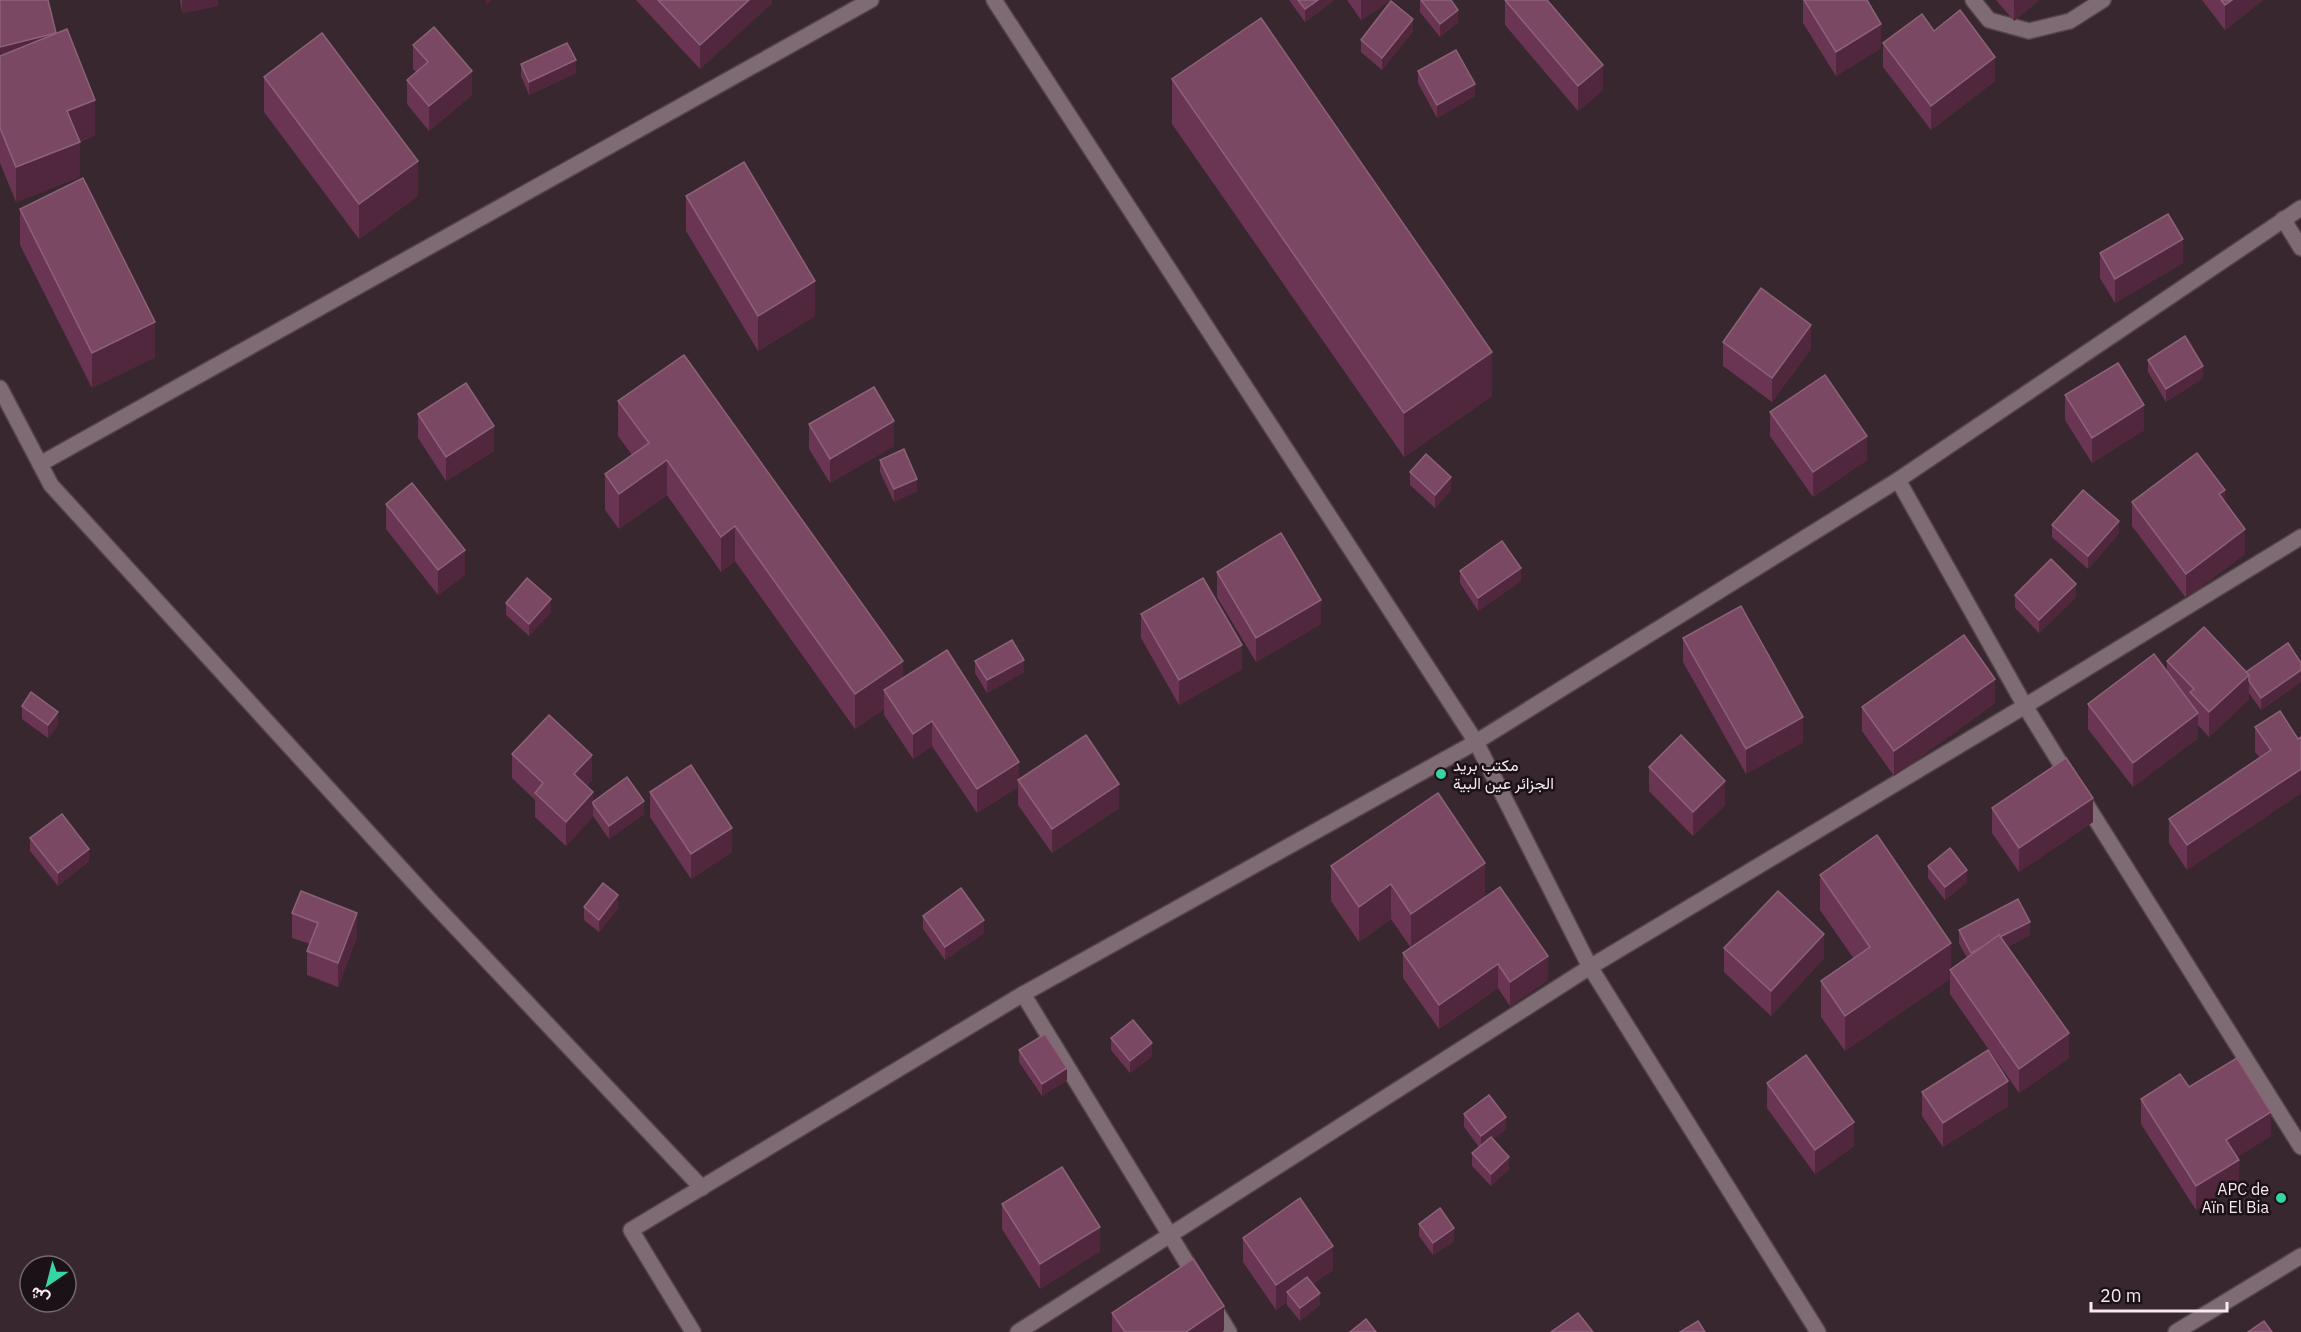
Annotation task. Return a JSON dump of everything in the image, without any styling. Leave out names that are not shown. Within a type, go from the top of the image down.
[{"type":"street","points":[[40,464],[871,0]]},
{"type":"street","points":[[994,0],[1476,742],[1590,967],[1818,1332]]},
{"type":"street","points":[[1973,0],[1989,20],[2030,31],[2070,21],[2103,0]]},
{"type":"street","points":[[693,1332],[631,1230],[1023,994],[1476,742],[1898,480],[2301,208]]},
{"type":"street","points":[[2283,219],[2301,248]]},
{"type":"street","points":[[0,388],[51,485],[430,900],[702,1188]]},
{"type":"street","points":[[1898,480],[2025,706],[2301,1148]]},
{"type":"street","points":[[1018,1332],[1590,967],[2301,537]]},
{"type":"street","points":[[1023,994],[1229,1332]]},
{"type":"street","points":[[2176,1332],[2301,1256]]},
{"type":"building","points":[[0,0],[48,0],[56,33],[0,47]]},
{"type":"building","points":[[658,0],[749,0],[700,45]]},
{"type":"building","points":[[1298,0],[1318,0],[1305,9]]},
{"type":"building","points":[[1421,0],[1451,0],[1458,10],[1440,24]]},
{"type":"building","points":[[1505,0],[1547,0],[1603,65],[1578,86]]},
{"type":"building","points":[[1804,0],[1867,0],[1881,24],[1836,52]]},
{"type":"building","points":[[2221,0],[2232,0],[2225,5]]},
{"type":"building","points":[[1391,1],[1413,19],[1382,58],[1361,40]]},
{"type":"building","points":[[1960,10],[1995,57],[1931,106],[1883,43],[1922,14],[1934,31]]},
{"type":"building","points":[[1261,18],[1492,352],[1404,413],[1172,79]]},
{"type":"building","points":[[434,27],[472,71],[429,106],[407,80],[428,62],[413,45]]},
{"type":"building","points":[[67,29],[95,100],[67,111],[80,142],[16,167],[0,128],[0,56]]},
{"type":"building","points":[[322,33],[418,161],[359,204],[264,77]]},
{"type":"building","points":[[567,43],[576,60],[529,82],[521,64]]},
{"type":"building","points":[[1456,50],[1475,84],[1437,105],[1418,71]]},
{"type":"building","points":[[744,162],[815,281],[758,316],[686,196]]},
{"type":"building","points":[[83,178],[155,322],[92,353],[20,209]]},
{"type":"building","points":[[2168,214],[2183,239],[2115,279],[2100,253]]},
{"type":"building","points":[[1761,288],[1811,325],[1772,378],[1723,342]]},
{"type":"building","points":[[2185,336],[2203,366],[2166,389],[2148,360]]},
{"type":"building","points":[[684,355],[903,661],[855,694],[735,526],[721,537],[667,460],[619,494],[605,474],[649,443],[618,401]]},
{"type":"building","points":[[2118,363],[2144,405],[2092,438],[2065,395]]},
{"type":"building","points":[[1825,375],[1867,436],[1813,472],[1770,412]]},
{"type":"building","points":[[466,383],[494,426],[446,457],[418,414]]},
{"type":"building","points":[[874,387],[894,421],[830,459],[809,424]]},
{"type":"building","points":[[904,449],[917,479],[894,489],[880,460]]},
{"type":"building","points":[[2197,453],[2225,490],[2219,494],[2245,529],[2186,574],[2132,502]]},
{"type":"building","points":[[1426,454],[1451,477],[1435,495],[1410,472]]},
{"type":"building","points":[[412,483],[465,550],[438,570],[386,504]]},
{"type":"building","points":[[2083,490],[2119,521],[2088,556],[2052,525]]},
{"type":"building","points":[[1281,533],[1321,600],[1256,638],[1217,572]]},
{"type":"building","points":[[1502,541],[1521,568],[1478,598],[1460,571]]},
{"type":"building","points":[[2051,559],[2076,584],[2039,620],[2015,595]]},
{"type":"building","points":[[527,578],[551,599],[529,624],[506,603]]},
{"type":"building","points":[[1203,578],[1242,645],[1179,680],[1141,614]]},
{"type":"building","points":[[1741,606],[1803,717],[1746,749],[1683,638]]},
{"type":"building","points":[[2204,627],[2249,675],[2209,712],[2190,692],[2194,689],[2167,661]]},
{"type":"building","points":[[1964,635],[1995,679],[1894,751],[1862,707]]},
{"type":"building","points":[[1012,640],[1024,660],[987,680],[975,661]]},
{"type":"building","points":[[2288,643],[2301,663],[2301,670],[2261,698],[2249,681],[2249,675],[2246,672]]},
{"type":"building","points":[[947,650],[1019,762],[977,789],[932,721],[913,734],[884,690]]},
{"type":"building","points":[[2154,654],[2198,713],[2133,763],[2088,704]]},
{"type":"building","points":[[31,692],[58,712],[48,725],[22,706]]},
{"type":"building","points":[[2280,711],[2298,739],[2301,737],[2301,769],[2187,845],[2169,819],[2271,750],[2255,727]]},
{"type":"building","points":[[549,715],[592,755],[574,774],[593,792],[566,822],[535,793],[543,783],[512,754]]},
{"type":"building","points":[[1086,735],[1119,784],[1052,829],[1018,780]]},
{"type":"building","points":[[1681,735],[1725,781],[1693,812],[1649,767]]},
{"type":"building","points":[[2066,758],[2093,798],[2019,848],[1992,808]]},
{"type":"building","points":[[691,765],[732,828],[691,854],[650,792]]},
{"type":"building","points":[[627,777],[644,801],[609,826],[593,802]]},
{"type":"building","points":[[1438,793],[1485,863],[1411,914],[1391,884],[1359,907],[1331,866]]},
{"type":"building","points":[[62,814],[89,849],[58,873],[30,838]]},
{"type":"building","points":[[1877,835],[1951,943],[1845,1016],[1821,981],[1870,947],[1820,875]]},
{"type":"building","points":[[1950,848],[1967,870],[1945,887],[1928,866]]},
{"type":"building","points":[[603,883],[618,895],[599,920],[584,907]]},
{"type":"building","points":[[1500,887],[1548,956],[1510,982],[1498,964],[1439,1005],[1403,953]]},
{"type":"building","points":[[961,888],[984,920],[945,947],[923,916]]},
{"type":"building","points":[[301,891],[357,913],[338,963],[307,951],[318,923],[292,913]]},
{"type":"building","points":[[1778,891],[1824,934],[1771,991],[1724,948]]},
{"type":"building","points":[[2018,899],[2030,922],[2000,937],[1999,935],[1971,953],[1959,930]]},
{"type":"building","points":[[1999,935],[2069,1033],[2019,1069],[1950,970]]},
{"type":"building","points":[[1133,1020],[1152,1043],[1130,1061],[1111,1038]]},
{"type":"building","points":[[1045,1034],[1067,1068],[1042,1084],[1019,1050]]},
{"type":"building","points":[[1988,1050],[2008,1081],[1943,1123],[1922,1092]]},
{"type":"building","points":[[1806,1055],[1854,1122],[1815,1150],[1767,1083]]},
{"type":"building","points":[[2237,1058],[2271,1112],[2226,1140],[2239,1160],[2196,1186],[2141,1099],[2180,1074],[2189,1087]]},
{"type":"building","points":[[1489,1095],[1506,1117],[1481,1136],[1464,1114]]},
{"type":"building","points":[[1491,1137],[1509,1157],[1491,1174],[1472,1153]]},
{"type":"building","points":[[1062,1167],[1100,1227],[1040,1264],[1002,1204]]},
{"type":"building","points":[[1300,1198],[1333,1246],[1276,1285],[1243,1238]]},
{"type":"building","points":[[1440,1208],[1454,1228],[1433,1243],[1419,1224]]},
{"type":"building","points":[[1193,1259],[1224,1306],[1186,1332],[1125,1332],[1112,1313]]},
{"type":"building","points":[[1307,1277],[1320,1293],[1300,1308],[1287,1292]]},
{"type":"building","points":[[1578,1313],[1593,1332],[1551,1332]]},
{"type":"building","points":[[1366,1319],[1376,1332],[1350,1332]]},
{"type":"building","points":[[1698,1321],[1705,1332],[1680,1332]]},
{"type":"building","points":[[2264,1321],[2272,1332],[2248,1332]]},
{"type":"place","name":"مكتب بريد الجزائر عين البية","points":[[1441,774]]},
{"type":"place","name":"APC de Aïn El Bia","points":[[2281,1198]]}]
